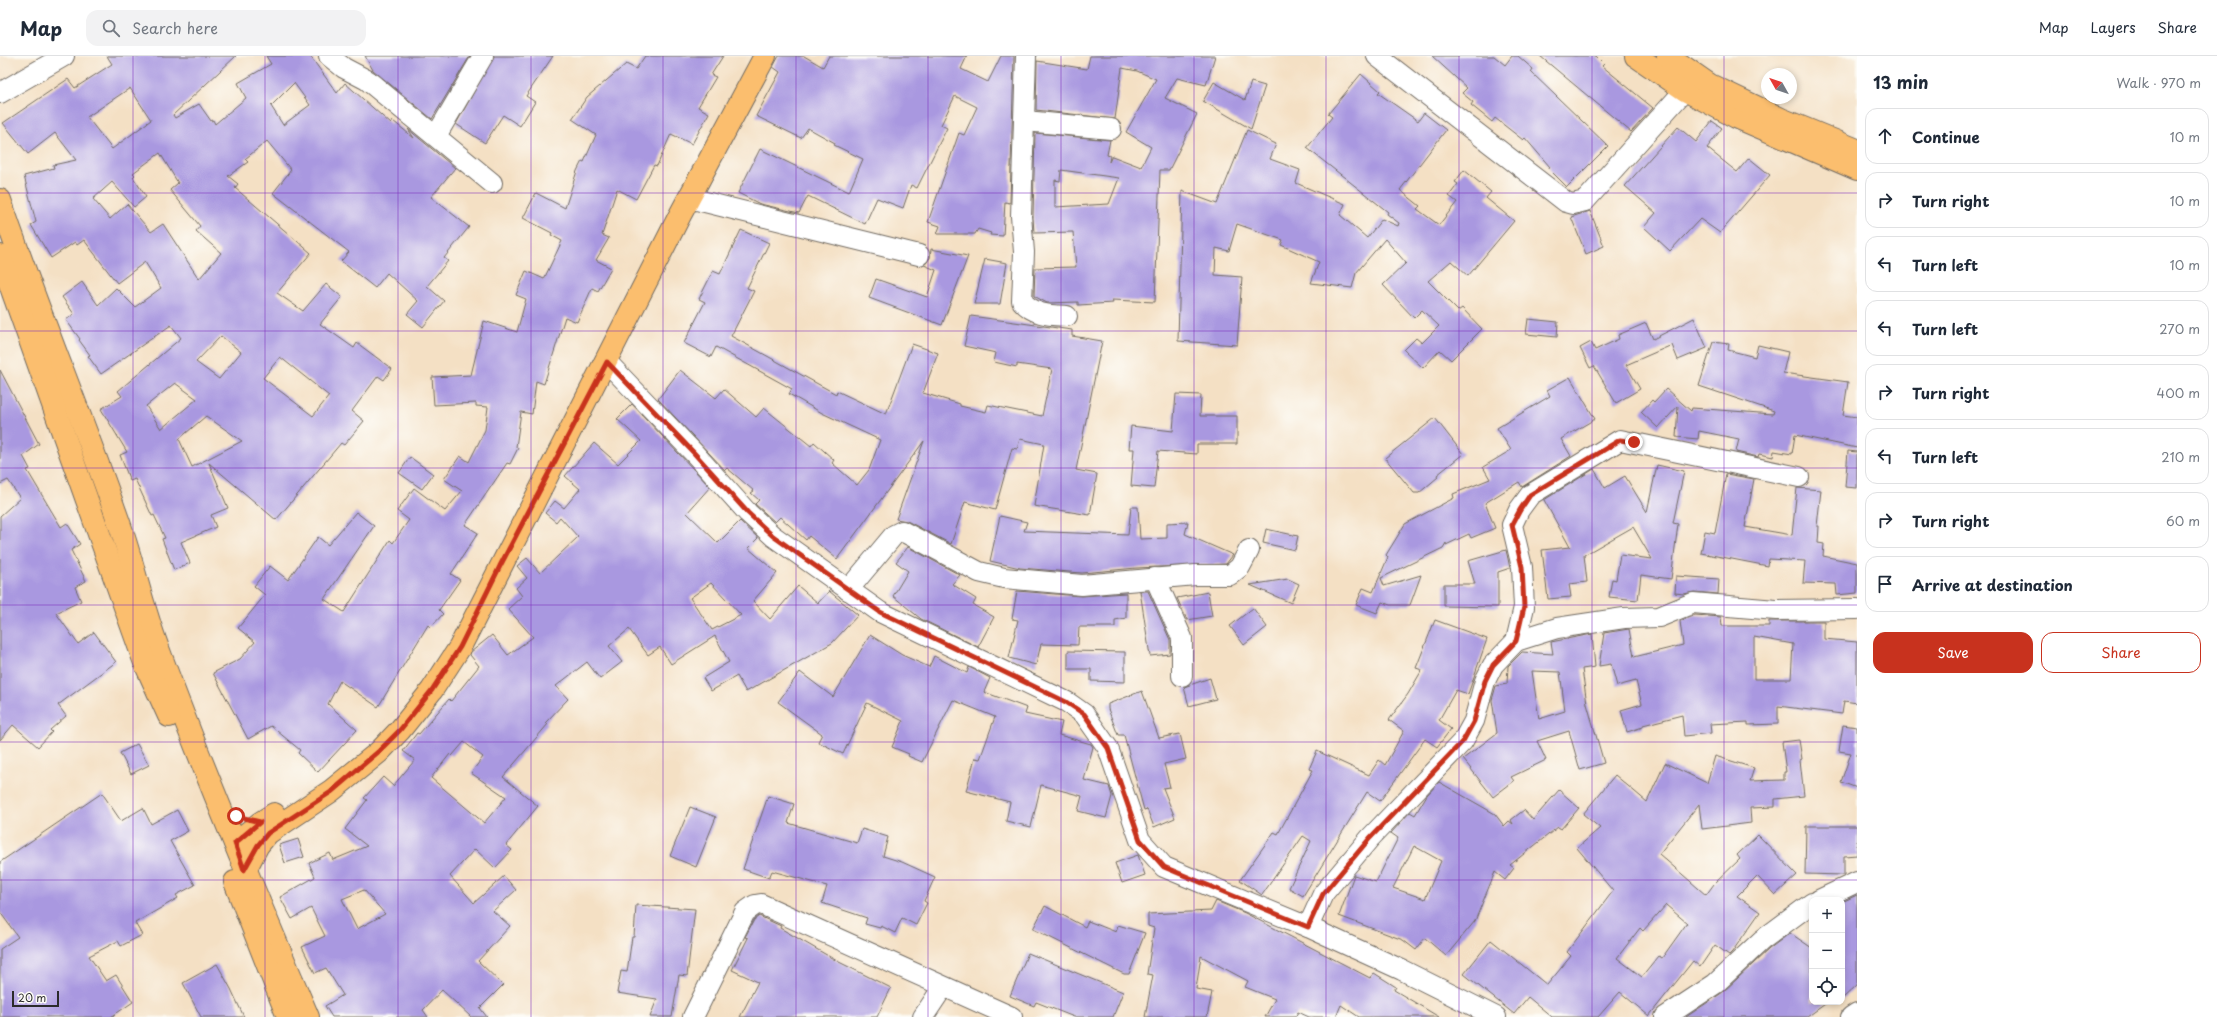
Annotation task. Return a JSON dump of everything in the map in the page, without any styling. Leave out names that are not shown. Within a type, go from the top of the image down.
[{"type":"main road","points":[[235,843],[260,822],[291,804],[373,740],[412,694],[442,649],[500,544],[671,208],[751,56]]},
{"type":"main road","points":[[244,870],[254,851],[268,833],[331,792],[378,752],[400,730],[436,684],[460,647],[500,566],[607,362],[764,56]]},
{"type":"main road","points":[[1636,56],[1685,90],[1771,134],[1857,169]]},
{"type":"main road","points":[[1668,56],[1710,85],[1781,119],[1857,150]]},
{"type":"main road","points":[[0,200],[43,321],[118,519],[141,600],[152,657]]},
{"type":"main road","points":[[0,256],[98,526],[152,657],[220,807],[235,843],[244,870],[308,1017]]},
{"type":"main road","points":[[98,526],[118,519]]},
{"type":"main road","points":[[167,691],[288,1017]]},
{"type":"main road","points":[[220,807],[242,819],[260,822]]},
{"type":"street","points":[[0,93],[64,56]]},
{"type":"street","points":[[328,56],[344,68],[367,80],[492,183]]},
{"type":"street","points":[[436,136],[483,56]]},
{"type":"street","points":[[1026,56],[1022,216],[1024,252],[1022,301],[1029,310],[1040,314],[1066,316]]},
{"type":"street","points":[[1377,56],[1566,202],[1573,204],[1585,201],[1685,90]]},
{"type":"street","points":[[1025,121],[1111,129]]},
{"type":"street","points":[[690,198],[919,255]]},
{"type":"street","points":[[607,362],[694,453],[748,513],[773,536],[880,612],[1061,699],[1084,714],[1108,748],[1140,840],[1164,867],[1308,927],[1402,970],[1496,1017]]},
{"type":"street","points":[[1516,641],[1524,607],[1522,567],[1512,525],[1530,495],[1620,440],[1799,477]]},
{"type":"street","points":[[848,590],[894,535],[902,531],[978,572],[1004,578],[1082,585],[1196,575],[1230,575],[1240,567],[1249,550]]},
{"type":"street","points":[[1155,578],[1182,638],[1182,676]]},
{"type":"street","points":[[1308,927],[1323,894],[1360,849],[1463,741],[1474,721],[1485,681],[1493,665],[1516,641],[1557,628],[1624,618],[1659,617],[1693,603],[1776,610],[1857,609]]},
{"type":"street","points":[[1825,897],[1857,882]]},
{"type":"street","points":[[693,1017],[745,912],[756,905],[761,904],[942,987],[1012,1017]]},
{"type":"street","points":[[1665,1017],[1715,984],[1762,940],[1809,905]]},
{"type":"street","points":[[923,1017],[942,987]]},
{"type":"street","points":[[1851,1017],[1857,1013]]},
{"type":"building","points":[[107,56],[236,56],[173,115],[175,118],[199,104],[211,121],[213,120],[215,124],[246,98],[238,83],[271,64],[266,56],[310,56],[337,93],[345,83],[391,124],[393,121],[414,138],[408,129],[455,168],[431,197],[469,227],[444,258],[448,261],[427,286],[444,301],[423,327],[407,314],[418,301],[387,273],[375,288],[341,261],[349,252],[273,193],[291,170],[267,141],[245,159],[248,162],[228,176],[238,184],[235,188],[311,253],[277,293],[303,311],[326,284],[342,297],[320,324],[354,348],[357,343],[392,369],[384,380],[378,376],[352,411],[364,421],[344,445],[341,443],[276,520],[209,463],[228,508],[211,515],[216,527],[181,542],[190,563],[174,570],[162,539],[165,538],[154,515],[152,516],[135,479],[130,481],[120,455],[127,452],[101,409],[122,396],[118,391],[181,338],[171,325],[101,374],[88,356],[90,355],[79,340],[80,339],[66,320],[74,314],[62,297],[82,282],[98,305],[116,288],[135,307],[161,288],[145,262],[117,283],[84,240],[77,245],[75,242],[51,258],[31,225],[36,222],[24,176],[54,168],[53,165],[76,160],[55,133],[28,154],[3,123],[68,79],[75,88],[112,64]],"holes":[[[294,83],[310,105],[283,125],[271,106]],[[130,88],[151,120],[112,149],[87,117]],[[160,153],[178,183],[170,190],[200,226],[196,231],[221,253],[199,279],[163,224],[151,232],[127,204],[110,219],[93,199],[112,182],[134,207],[146,197],[133,177],[135,175],[133,173]],[[221,336],[241,352],[219,379],[196,362]],[[280,357],[329,396],[313,416],[263,378]],[[175,383],[197,399],[161,429],[146,406]],[[206,416],[242,441],[192,467],[179,439]]]},
{"type":"building","points":[[365,56],[470,56],[432,119],[373,70]]},
{"type":"building","points":[[494,56],[553,56],[526,96],[535,102],[520,126],[503,115],[485,143],[456,124]]},
{"type":"building","points":[[645,56],[723,56],[711,75],[716,77],[698,107],[709,113],[692,144],[671,134],[657,166],[654,165],[636,199],[617,189],[602,235],[609,238],[596,260],[611,268],[598,291],[592,288],[577,322],[565,317],[544,384],[536,381],[532,414],[521,412],[516,447],[518,448],[510,464],[507,463],[465,525],[478,533],[451,574],[460,580],[439,610],[443,614],[431,627],[428,625],[378,707],[340,681],[328,704],[357,730],[318,772],[298,753],[300,750],[271,726],[248,739],[213,673],[240,659],[255,642],[238,628],[265,595],[254,586],[270,566],[288,580],[318,537],[328,545],[356,512],[374,526],[324,599],[344,612],[390,540],[393,543],[409,520],[397,511],[414,488],[445,511],[462,491],[444,479],[460,456],[469,462],[485,430],[488,407],[476,406],[476,403],[434,405],[432,377],[471,375],[484,321],[517,332],[526,299],[516,295],[526,271],[544,279],[562,241],[551,235],[552,233],[523,218],[536,193],[565,208],[577,171],[582,161],[584,162],[596,135],[572,119],[587,97],[626,64],[636,69]]},
{"type":"building","points":[[779,56],[804,56],[823,67],[829,56],[967,56],[961,69],[988,82],[1001,56],[1014,56],[1010,203],[1005,202],[1003,236],[990,235],[991,233],[978,229],[975,234],[937,234],[940,226],[928,222],[959,133],[964,135],[977,107],[955,96],[941,125],[947,128],[917,188],[911,185],[903,208],[877,198],[865,224],[808,196],[799,213],[760,204],[738,193],[760,149],[849,192],[863,159],[834,145],[835,143],[808,128],[801,138],[756,116],[780,72],[773,67]]},
{"type":"building","points":[[1090,56],[1215,56],[1206,85],[1177,78],[1165,98],[1197,114],[1169,170],[1160,170],[1155,302],[1112,300],[1113,303],[1078,305],[1078,302],[1047,303],[1034,296],[1035,268],[1076,267],[1073,232],[1034,233],[1035,133],[1110,140],[1107,155],[1110,156],[1109,162],[1112,156],[1141,167],[1151,147],[1126,132],[1156,79],[1137,71],[1122,68],[1115,119],[1036,110],[1037,61],[1087,69]],"holes":[[[1061,170],[1119,178],[1109,204],[1055,207],[1055,180],[1060,181]]]},
{"type":"building","points":[[1432,56],[1494,56],[1505,65],[1512,56],[1518,56],[1533,69],[1531,72],[1608,146],[1567,187],[1549,169],[1550,167],[1525,138],[1523,140],[1495,118],[1492,122],[1471,105],[1473,102],[1462,93],[1467,88]]},
{"type":"building","points":[[1540,56],[1596,56],[1604,64],[1602,66],[1653,108],[1631,132]]},
{"type":"building","points":[[1361,74],[1380,91],[1378,93],[1418,121],[1424,113],[1446,130],[1400,190],[1420,206],[1417,209],[1439,225],[1457,202],[1449,196],[1458,184],[1455,182],[1464,170],[1491,192],[1486,198],[1514,221],[1468,276],[1451,261],[1428,281],[1458,311],[1462,308],[1482,329],[1451,360],[1440,350],[1423,368],[1404,350],[1416,338],[1422,343],[1439,326],[1422,310],[1414,318],[1383,285],[1406,263],[1385,239],[1356,273],[1352,288],[1311,283],[1319,262],[1281,245],[1283,240],[1237,224],[1229,251],[1216,248],[1215,275],[1242,277],[1237,345],[1178,341],[1182,191],[1217,204],[1247,130],[1276,144],[1270,159],[1300,170],[1296,183],[1345,204],[1340,215],[1367,238],[1382,219],[1398,226],[1399,223],[1387,214],[1388,212],[1307,148],[1332,117],[1328,114]]},
{"type":"building","points":[[1214,82],[1245,100],[1251,82],[1265,86],[1251,129],[1203,101]]},
{"type":"building","points":[[1712,121],[1722,128],[1707,148],[1737,172],[1749,158],[1770,175],[1720,233],[1700,219],[1670,251],[1644,227],[1656,213],[1625,186],[1678,127],[1696,142]]},
{"type":"building","points":[[1590,211],[1604,246],[1586,254],[1571,217]]},
{"type":"building","points":[[741,230],[769,243],[747,288],[754,291],[731,336],[836,394],[837,391],[886,414],[912,344],[938,353],[923,393],[960,404],[960,406],[986,412],[988,405],[1042,416],[1052,369],[1017,364],[1017,367],[994,362],[996,353],[964,346],[971,316],[1072,330],[1072,336],[1102,341],[1076,470],[1097,474],[1090,515],[1034,506],[1044,444],[1020,439],[1017,449],[1012,448],[995,510],[965,502],[951,544],[907,521],[896,519],[924,441],[837,559],[809,536],[806,540],[780,517],[775,522],[755,504],[759,500],[751,493],[754,491],[727,468],[725,470],[658,399],[680,370],[716,398],[724,389],[756,417],[764,408],[811,446],[814,442],[834,460],[832,463],[857,485],[869,470],[880,440],[822,413],[789,394],[792,389],[716,347],[711,357],[684,343],[705,302],[699,299],[713,271],[720,274]]},
{"type":"building","points":[[931,249],[968,256],[942,325],[869,298],[876,279],[927,297],[936,270],[924,265],[930,258]]},
{"type":"building","points":[[985,259],[1007,263],[1000,304],[974,304]]},
{"type":"building","points":[[1694,318],[1707,348],[1678,360],[1672,345],[1626,365],[1640,389],[1616,403],[1594,366],[1590,368],[1580,348],[1591,342],[1595,350],[1619,339],[1618,335],[1646,323],[1653,339]]},
{"type":"building","points":[[1528,319],[1558,322],[1557,337],[1526,334]]},
{"type":"building","points":[[1713,342],[1729,344],[1728,350],[1755,357],[1758,345],[1788,352],[1783,373],[1848,382],[1843,415],[1857,417],[1857,448],[1795,435],[1792,454],[1774,451],[1773,457],[1759,454],[1758,457],[1736,452],[1739,439],[1699,431],[1698,439],[1676,437],[1678,406],[1658,428],[1641,412],[1652,400],[1654,402],[1666,389],[1691,411],[1692,408],[1773,414],[1774,411],[1699,386]]},
{"type":"building","points":[[0,370],[39,444],[23,456],[30,469],[27,470],[61,527],[67,523],[80,544],[71,550],[86,581],[75,587],[81,601],[56,613],[78,644],[94,632],[116,662],[58,705],[66,716],[50,730],[52,732],[38,747],[13,725],[0,740],[0,516],[20,498],[8,480],[0,484]]},
{"type":"building","points":[[1570,377],[1595,419],[1561,439],[1571,456],[1522,487],[1519,482],[1485,503],[1495,528],[1471,538],[1469,534],[1446,545],[1446,543],[1443,548],[1381,578],[1384,586],[1421,575],[1410,605],[1390,605],[1382,602],[1377,613],[1356,605],[1363,588],[1373,592],[1388,557],[1386,555],[1405,524],[1454,498],[1453,494],[1490,479],[1483,467],[1511,450],[1497,428],[1550,396],[1547,390]]},
{"type":"building","points":[[1176,394],[1201,395],[1200,416],[1237,416],[1237,444],[1197,444],[1197,454],[1158,451],[1154,488],[1131,486],[1134,449],[1129,449],[1131,426],[1173,431]]},
{"type":"building","points":[[632,404],[710,487],[687,513],[718,543],[740,521],[758,538],[748,548],[777,573],[753,601],[770,619],[798,586],[818,603],[829,591],[858,615],[832,643],[746,692],[737,676],[711,691],[703,678],[729,662],[715,636],[671,664],[660,647],[648,655],[629,629],[609,646],[622,662],[600,679],[587,662],[556,686],[568,699],[546,722],[548,724],[503,777],[538,806],[506,845],[512,850],[495,868],[475,849],[450,876],[474,903],[504,876],[516,890],[493,911],[510,926],[478,961],[503,985],[480,1008],[487,1017],[471,1017],[442,990],[423,1010],[428,1017],[332,1017],[325,1006],[343,995],[326,968],[315,973],[302,947],[325,936],[311,908],[292,919],[280,897],[315,877],[309,863],[330,853],[333,860],[367,846],[345,829],[367,800],[364,798],[383,777],[393,786],[415,760],[403,751],[417,733],[419,734],[449,699],[451,701],[479,666],[470,655],[471,652],[492,635],[508,655],[533,637],[508,609],[522,596],[516,588],[527,578],[517,566],[527,558],[540,573],[578,537],[560,517],[556,522],[545,513],[555,501],[564,508],[580,489],[565,476],[594,443],[618,464],[641,441],[617,419]],"holes":[[[711,583],[741,615],[712,630],[690,598]],[[464,742],[483,757],[471,773],[506,797],[484,823],[431,778],[450,754],[452,756]],[[364,890],[385,914],[357,929],[342,899]]]},
{"type":"building","points":[[1435,418],[1463,454],[1437,475],[1438,477],[1419,493],[1414,493],[1385,458]]},
{"type":"building","points":[[1848,451],[1857,452],[1857,488],[1845,487]]},
{"type":"building","points":[[410,457],[433,474],[422,489],[399,473]]},
{"type":"building","points":[[1657,465],[1684,471],[1673,523],[1678,524],[1671,579],[1641,575],[1638,600],[1609,597],[1612,579],[1616,580],[1620,555],[1652,559],[1633,527],[1584,555],[1587,582],[1569,584],[1571,597],[1548,599],[1542,550],[1570,547],[1544,500],[1594,469],[1605,488],[1625,476],[1647,512]]},
{"type":"building","points":[[1726,474],[1754,479],[1745,527],[1792,535],[1797,488],[1821,490],[1817,526],[1819,526],[1818,543],[1824,544],[1823,556],[1857,563],[1857,593],[1837,595],[1836,584],[1803,583],[1805,561],[1769,559],[1768,566],[1701,553],[1705,531],[1715,533]]},
{"type":"building","points":[[1131,507],[1138,507],[1140,539],[1167,538],[1167,523],[1188,522],[1185,534],[1233,555],[1226,564],[1136,568],[1082,573],[1020,568],[990,561],[1000,516],[1027,522],[1024,531],[1128,535]]},
{"type":"building","points":[[1266,529],[1298,536],[1295,550],[1263,543]]},
{"type":"building","points":[[908,547],[960,575],[952,584],[976,599],[973,605],[994,617],[978,647],[921,619],[893,596],[908,571],[896,562]]},
{"type":"building","points":[[1506,550],[1510,568],[1498,572],[1498,607],[1444,606],[1444,584],[1475,584],[1468,561]]},
{"type":"building","points":[[1676,576],[1719,579],[1718,594],[1694,592],[1684,594],[1675,593]]},
{"type":"building","points":[[1288,579],[1299,584],[1291,603],[1250,585]]},
{"type":"building","points":[[1017,591],[1081,596],[1126,593],[1126,618],[1115,620],[1115,627],[1079,627],[1078,645],[1041,644],[1036,665],[1009,658],[1018,620],[1012,619]]},
{"type":"building","points":[[1140,591],[1148,591],[1170,640],[1170,654],[1150,656]]},
{"type":"building","points":[[1208,592],[1212,616],[1187,620],[1177,598]]},
{"type":"building","points":[[1253,608],[1267,627],[1244,645],[1230,626]]},
{"type":"building","points":[[1695,615],[1721,617],[1722,626],[1769,626],[1769,621],[1824,621],[1824,639],[1857,642],[1857,703],[1844,701],[1842,714],[1778,706],[1778,724],[1748,725],[1748,722],[1710,724],[1711,733],[1684,736],[1682,715],[1643,725],[1643,727],[1627,732],[1621,710],[1642,704],[1636,681],[1617,686],[1611,664],[1599,666],[1604,633],[1629,629],[1634,657],[1683,645],[1680,621]],"holes":[[[1754,637],[1793,644],[1791,679],[1754,679]]]},
{"type":"building","points":[[1435,620],[1487,639],[1468,694],[1456,690],[1439,720],[1451,729],[1437,747],[1425,739],[1380,801],[1367,792],[1303,896],[1289,888],[1311,841],[1303,836],[1262,895],[1240,880],[1274,832],[1278,834],[1313,770],[1309,769],[1317,751],[1369,775],[1379,760],[1385,765],[1404,731],[1389,720],[1408,694],[1422,670],[1416,668]]},
{"type":"building","points":[[1592,634],[1595,667],[1582,669],[1587,704],[1604,763],[1580,770],[1569,731],[1537,741],[1546,760],[1511,777],[1514,781],[1493,797],[1463,759],[1497,733],[1492,700],[1496,686],[1507,684],[1508,666],[1522,652],[1553,654],[1551,642]],"holes":[[[1532,671],[1560,672],[1565,711],[1539,719]]]},
{"type":"building","points":[[870,635],[902,655],[929,667],[934,656],[967,673],[969,667],[990,678],[984,692],[1027,708],[1025,714],[1062,722],[1059,735],[1091,744],[1093,747],[1084,780],[1109,786],[1112,796],[1106,818],[1078,811],[1082,796],[1041,785],[1031,827],[1006,821],[1010,802],[966,791],[975,758],[980,759],[995,717],[953,700],[922,762],[908,756],[909,754],[892,747],[903,721],[867,703],[843,754],[818,742],[822,734],[778,702],[800,672],[833,697]]},
{"type":"building","points":[[1068,651],[1125,652],[1125,682],[1091,681],[1091,669],[1068,669]]},
{"type":"building","points":[[1210,678],[1216,699],[1189,706],[1184,687]]},
{"type":"building","points":[[1142,691],[1159,738],[1180,734],[1186,759],[1164,764],[1170,787],[1163,788],[1175,818],[1154,827],[1147,809],[1144,810],[1124,735],[1118,735],[1108,709],[1108,704]]},
{"type":"building","points":[[1843,725],[1857,727],[1857,788],[1841,782],[1851,753],[1839,751]]},
{"type":"building","points":[[1799,740],[1802,759],[1800,760],[1804,796],[1775,799],[1775,807],[1750,808],[1751,823],[1702,829],[1699,804],[1659,854],[1706,895],[1714,884],[1740,859],[1737,855],[1758,835],[1797,875],[1775,895],[1757,876],[1737,896],[1760,912],[1732,952],[1729,955],[1715,945],[1700,967],[1693,961],[1649,1016],[1620,992],[1598,1017],[1552,1017],[1528,997],[1514,1014],[1464,974],[1491,940],[1547,985],[1571,956],[1567,952],[1613,891],[1577,848],[1600,828],[1583,814],[1615,775],[1647,802],[1665,763],[1707,783],[1715,756],[1754,768],[1750,781],[1784,780],[1784,772],[1786,772],[1782,742]],"holes":[[[1666,905],[1687,923],[1662,958],[1659,956],[1642,977],[1617,958],[1640,928],[1643,931]]]},
{"type":"building","points":[[137,744],[149,765],[131,774],[120,753]]},
{"type":"building","points":[[1439,782],[1495,814],[1504,826],[1509,821],[1513,824],[1511,820],[1524,810],[1533,820],[1559,790],[1579,808],[1561,829],[1558,827],[1510,865],[1514,868],[1505,880],[1495,872],[1475,921],[1446,956],[1425,938],[1416,950],[1403,940],[1339,916],[1354,875],[1376,882],[1398,838],[1391,833],[1410,812],[1415,815],[1427,795]],"holes":[[[1414,846],[1441,861],[1425,899],[1393,888]]]},
{"type":"building","points":[[102,793],[121,821],[143,808],[151,824],[177,810],[188,831],[170,841],[195,885],[176,895],[178,898],[135,923],[142,935],[121,946],[118,941],[89,956],[106,981],[116,975],[133,1002],[111,1017],[0,1017],[0,949],[18,937],[0,912],[0,862]]},
{"type":"building","points":[[768,796],[794,804],[788,823],[857,843],[862,829],[888,837],[883,856],[902,862],[935,877],[924,901],[927,903],[916,925],[902,918],[895,933],[881,926],[880,928],[865,924],[867,918],[822,903],[827,886],[772,871],[769,878],[743,869]]},
{"type":"building","points":[[690,807],[716,817],[696,867],[670,856]]},
{"type":"building","points":[[1806,826],[1857,826],[1857,855],[1844,856],[1844,875],[1805,874]]},
{"type":"building","points":[[298,839],[304,857],[285,863],[279,845]]},
{"type":"building","points":[[1138,855],[1145,875],[1122,883],[1115,863]]},
{"type":"building","points":[[1857,895],[1857,985],[1845,996],[1845,933],[1845,901]]},
{"type":"building","points":[[1216,901],[1245,913],[1370,978],[1374,973],[1396,987],[1394,990],[1439,1017],[1359,1017],[1341,1005],[1336,1017],[1309,1017],[1298,1012],[1295,1017],[1265,1017],[1275,999],[1245,987],[1248,981],[1201,956],[1196,989],[1212,992],[1207,1017],[1145,1017],[1153,975],[1147,974],[1154,928],[1148,926],[1148,914],[1211,911]]},
{"type":"building","points":[[636,905],[695,909],[687,976],[679,975],[672,1017],[650,1017],[657,999],[617,993],[621,971],[627,972],[632,937],[634,937]]},
{"type":"building","points":[[1045,906],[1085,927],[1088,921],[1116,932],[1118,925],[1145,933],[1129,974],[1124,974],[1033,929]]},
{"type":"building","points":[[759,916],[781,926],[780,928],[837,961],[891,988],[877,1017],[740,1017],[758,982],[732,970],[748,938],[745,937],[754,920]]},
{"type":"building","points":[[1790,933],[1809,946],[1809,1005],[1824,1005],[1807,1017],[1686,1017],[1723,992],[1769,949]]},
{"type":"building","points":[[1028,953],[1123,992],[1113,1017],[1074,1017],[1036,1002],[1034,1006],[1010,996]]},
{"type":"building","points":[[217,964],[244,1017],[201,1017],[183,983]]},
{"type":"route","points":[[236,816],[242,819],[260,822],[235,843],[244,870],[250,857],[268,833],[331,792],[378,752],[400,730],[419,707],[460,647],[500,566],[607,362],[694,453],[748,513],[773,536],[796,553],[880,612],[1018,678],[1066,702],[1084,714],[1108,748],[1140,840],[1164,867],[1308,927],[1323,894],[1370,838],[1463,741],[1474,721],[1485,681],[1493,665],[1516,641],[1524,607],[1522,567],[1512,525],[1530,495],[1620,440],[1634,442]]}]
